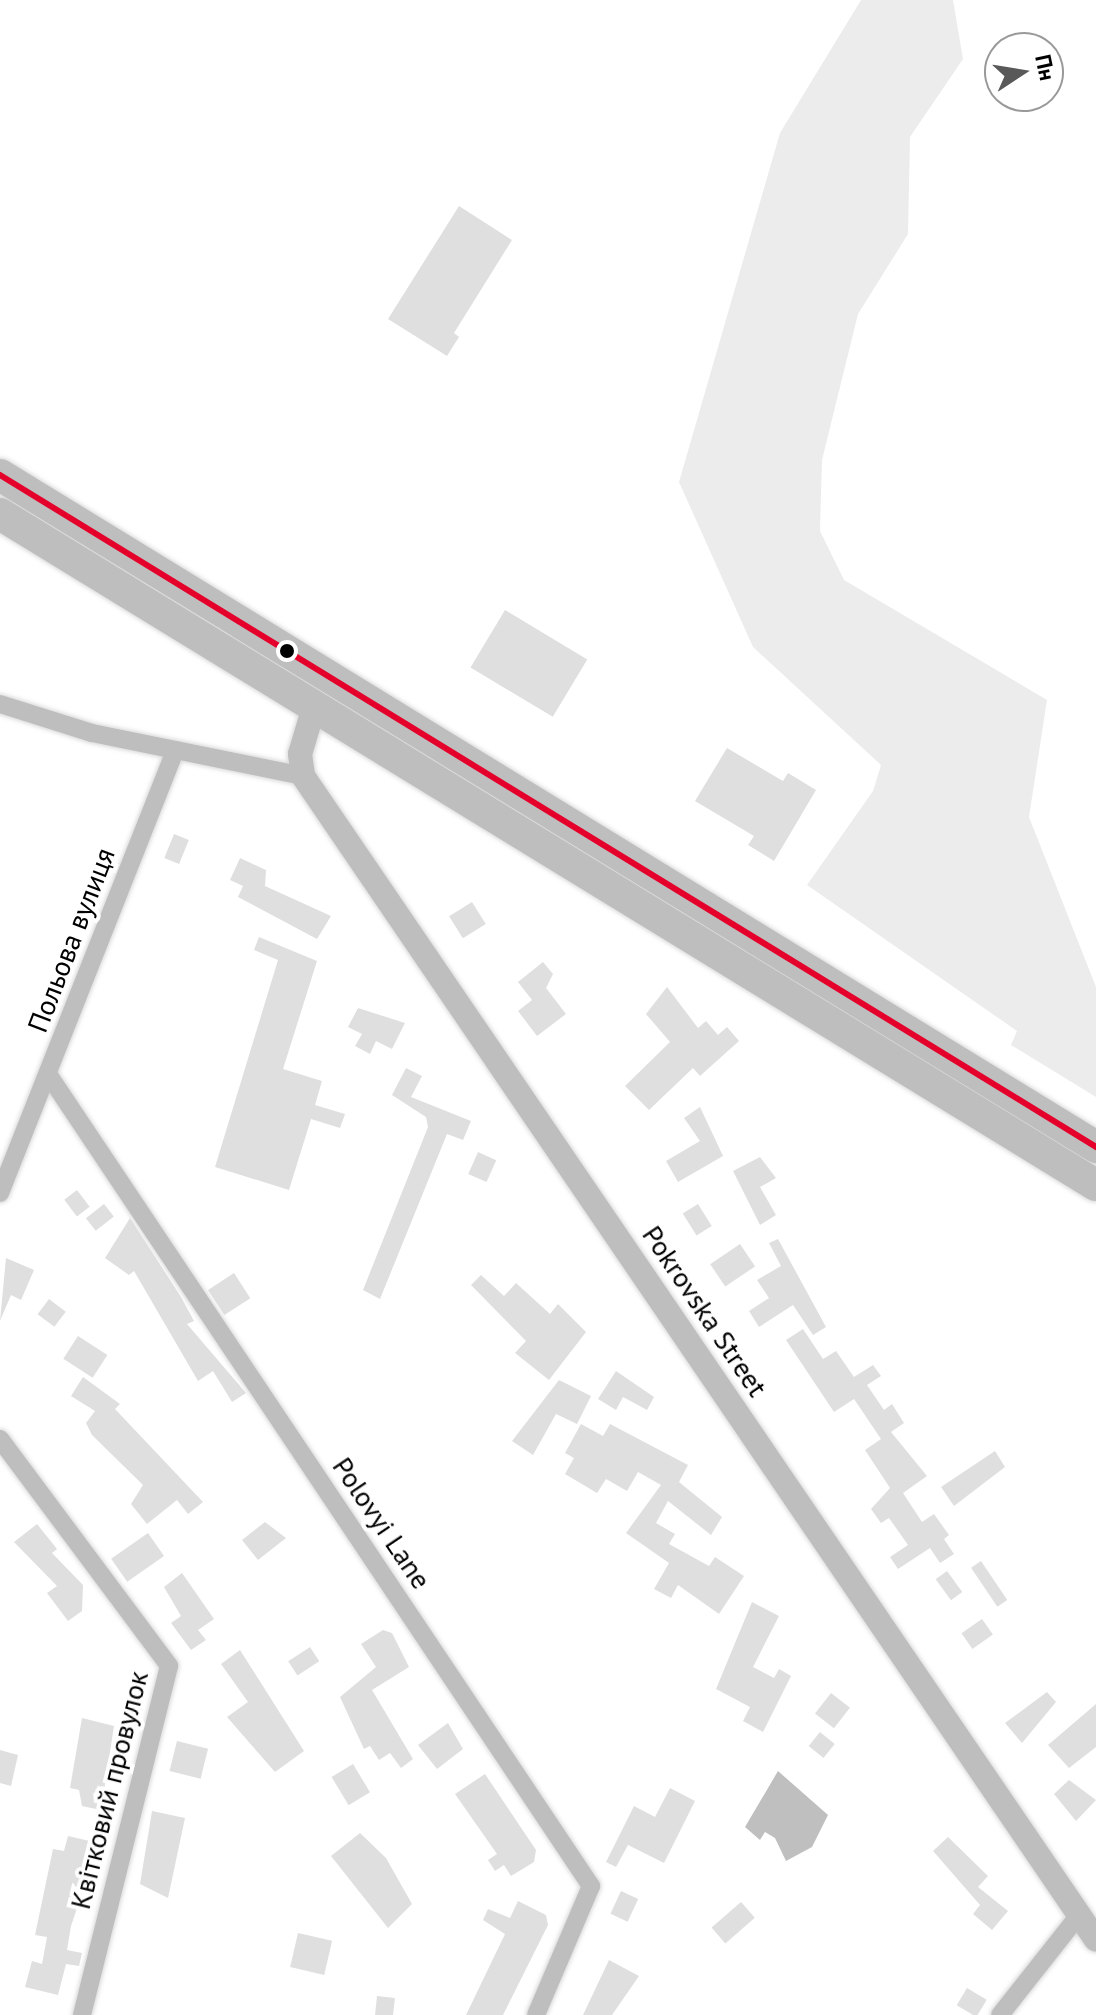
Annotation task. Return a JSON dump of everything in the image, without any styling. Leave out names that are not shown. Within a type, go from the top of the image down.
[{"type":"highway","points":[[0,475],[1096,1147]]},
{"type":"highway","points":[[0,514],[1096,1185]]},
{"type":"street","points":[[0,704],[38,720],[303,776],[300,754],[314,707]]},
{"type":"street","name":"Польова вулиця","points":[[0,1193],[175,750]]},
{"type":"street","name":"Pokrovska Street","points":[[303,776],[1096,1940]]},
{"type":"street","name":"Polovyi Lane","points":[[48,1074],[591,1886],[536,2015]]},
{"type":"street","name":"Квітковий провулок","points":[[0,1439],[169,1666],[82,2015]]},
{"type":"street","points":[[1000,2015],[1079,1915]]},
{"type":"shaded area","points":[[861,0],[953,0],[963,59],[910,137],[908,234],[858,314],[822,460],[820,531],[844,580],[1047,700],[1029,817],[1096,987],[1096,1097],[1011,1045],[1017,1031],[807,885],[873,791],[881,765],[753,647],[679,482],[780,133]]},
{"type":"shaded area","points":[[778,1771],[828,1815],[812,1847],[786,1861],[775,1838],[765,1832],[760,1840],[745,1827]]},
{"type":"building","points":[[459,206],[512,240],[454,333],[459,337],[447,356],[388,319]]},
{"type":"building","points":[[505,610],[587,659],[553,717],[470,667]]},
{"type":"building","points":[[727,748],[783,781],[788,773],[816,790],[774,861],[748,845],[754,836],[695,801]]},
{"type":"building","points":[[174,834],[189,840],[179,864],[164,858]]},
{"type":"building","points":[[240,858],[266,870],[265,886],[331,916],[317,939],[238,897],[243,886],[230,880]]},
{"type":"building","points":[[472,902],[486,924],[463,938],[449,916]]},
{"type":"building","points":[[259,937],[317,961],[283,1069],[322,1081],[315,1105],[345,1114],[340,1128],[311,1119],[289,1190],[215,1167],[278,960],[254,950]]},
{"type":"building","points":[[543,962],[553,974],[546,988],[566,1014],[537,1036],[518,1011],[532,1000],[518,982]]},
{"type":"building","points":[[667,987],[698,1028],[706,1021],[718,1035],[727,1027],[739,1041],[700,1076],[693,1068],[649,1110],[625,1086],[670,1042],[646,1014]]},
{"type":"building","points":[[358,1008],[405,1023],[392,1049],[376,1041],[370,1054],[355,1046],[362,1034],[348,1027]]},
{"type":"building","points":[[406,1068],[422,1076],[411,1097],[471,1121],[463,1140],[447,1134],[380,1299],[363,1290],[428,1127],[426,1117],[392,1095]]},
{"type":"building","points":[[700,1107],[723,1156],[678,1182],[666,1161],[700,1141],[684,1118]]},
{"type":"building","points":[[478,1152],[496,1160],[487,1182],[468,1174]]},
{"type":"building","points":[[760,1157],[776,1178],[760,1187],[776,1215],[760,1225],[733,1171]]},
{"type":"building","points":[[77,1190],[90,1207],[77,1216],[64,1200]]},
{"type":"building","points":[[104,1204],[114,1217],[96,1231],[86,1218]]},
{"type":"building","points":[[698,1204],[712,1226],[697,1236],[683,1214]]},
{"type":"building","points":[[130,1218],[194,1321],[187,1324],[246,1393],[232,1402],[213,1371],[198,1381],[134,1271],[129,1275],[105,1258]]},
{"type":"building","points":[[778,1239],[826,1327],[813,1335],[793,1305],[759,1327],[749,1311],[769,1298],[757,1280],[781,1266],[769,1243]]},
{"type":"building","points":[[740,1244],[755,1266],[725,1287],[710,1264]]},
{"type":"building","points":[[6,1258],[34,1270],[21,1300],[11,1295],[0,1321]]},
{"type":"building","points":[[234,1273],[250,1298],[224,1315],[208,1290]]},
{"type":"building","points":[[481,1275],[504,1296],[516,1283],[550,1314],[558,1304],[586,1332],[549,1380],[515,1353],[526,1341],[471,1285]]},
{"type":"building","points":[[49,1299],[66,1312],[54,1327],[38,1314]]},
{"type":"building","points":[[803,1329],[823,1359],[836,1351],[854,1377],[873,1365],[881,1376],[867,1385],[884,1410],[892,1404],[904,1423],[891,1432],[927,1476],[903,1493],[922,1522],[934,1514],[949,1535],[944,1539],[954,1554],[940,1563],[930,1548],[898,1569],[890,1557],[908,1545],[889,1518],[881,1523],[871,1509],[890,1488],[865,1450],[881,1439],[854,1399],[834,1412],[786,1340]]},
{"type":"building","points":[[78,1336],[107,1355],[93,1378],[63,1359]]},
{"type":"building","points":[[616,1371],[654,1397],[647,1410],[623,1397],[616,1410],[598,1399]]},
{"type":"building","points":[[83,1377],[120,1404],[115,1409],[203,1502],[188,1514],[177,1500],[147,1524],[131,1504],[143,1485],[92,1435],[86,1423],[95,1411],[71,1396]]},
{"type":"building","points":[[559,1380],[591,1396],[577,1424],[556,1414],[533,1455],[512,1441]]},
{"type":"building","points":[[581,1424],[603,1436],[610,1424],[688,1465],[679,1482],[722,1517],[711,1535],[668,1501],[656,1523],[675,1534],[669,1544],[709,1566],[715,1557],[744,1576],[719,1614],[678,1585],[671,1598],[654,1589],[669,1563],[626,1533],[661,1485],[638,1472],[627,1491],[606,1479],[597,1493],[565,1474],[574,1458],[565,1453]]},
{"type":"building","points":[[995,1451],[1005,1467],[954,1506],[941,1487]]},
{"type":"building","points":[[265,1522],[286,1538],[258,1560],[242,1540]]},
{"type":"building","points":[[37,1524],[57,1549],[52,1553],[83,1585],[82,1611],[68,1621],[47,1593],[57,1586],[14,1542]]},
{"type":"building","points":[[148,1533],[164,1556],[127,1582],[111,1559]]},
{"type":"building","points":[[981,1561],[1007,1600],[997,1607],[971,1568]]},
{"type":"building","points":[[947,1571],[962,1592],[951,1600],[936,1579]]},
{"type":"building","points":[[182,1573],[214,1619],[198,1630],[206,1640],[191,1650],[171,1623],[181,1616],[164,1587]]},
{"type":"building","points":[[752,1602],[779,1616],[753,1667],[774,1678],[779,1669],[791,1676],[763,1732],[743,1721],[750,1707],[716,1689]]},
{"type":"building","points":[[982,1619],[993,1635],[972,1649],[962,1633]]},
{"type":"building","points":[[383,1630],[392,1633],[409,1667],[372,1690],[413,1759],[401,1768],[390,1753],[379,1760],[370,1746],[364,1749],[340,1697],[376,1667],[361,1644]]},
{"type":"building","points":[[310,1647],[319,1661],[297,1675],[288,1661]]},
{"type":"building","points":[[240,1650],[304,1751],[275,1772],[227,1717],[248,1702],[221,1664]]},
{"type":"building","points":[[1047,1692],[1056,1702],[1022,1743],[1005,1723]]},
{"type":"building","points":[[831,1693],[850,1708],[834,1728],[815,1713]]},
{"type":"building","points":[[1096,1704],[1096,1747],[1069,1768],[1048,1745]]},
{"type":"building","points":[[82,1718],[114,1726],[101,1810],[82,1806],[79,1790],[70,1788]]},
{"type":"building","points":[[448,1723],[463,1749],[437,1769],[418,1745]]},
{"type":"building","points":[[820,1732],[835,1744],[823,1758],[809,1746]]},
{"type":"building","points":[[177,1741],[208,1749],[201,1779],[170,1771]]},
{"type":"building","points":[[0,1750],[18,1755],[11,1786],[0,1783]]},
{"type":"building","points":[[353,1764],[370,1792],[349,1805],[332,1777]]},
{"type":"building","points":[[485,1774],[536,1850],[534,1862],[511,1876],[504,1865],[495,1871],[488,1860],[497,1854],[455,1794]]},
{"type":"building","points":[[1069,1780],[1096,1800],[1076,1821],[1054,1794]]},
{"type":"building","points":[[670,1788],[695,1801],[664,1863],[628,1845],[616,1867],[606,1862],[634,1806],[655,1817]]},
{"type":"building","points":[[152,1811],[185,1818],[168,1898],[140,1884]]},
{"type":"building","points":[[360,1833],[386,1858],[412,1904],[388,1928],[331,1856]]},
{"type":"building","points":[[68,1836],[107,1845],[103,1865],[92,1863],[71,1926],[67,1950],[82,1953],[79,1966],[66,1964],[58,1995],[25,1987],[32,1961],[42,1964],[47,1937],[35,1935],[53,1849],[64,1851]]},
{"type":"building","points":[[948,1837],[988,1876],[978,1887],[1008,1911],[992,1930],[973,1914],[980,1905],[933,1851]]},
{"type":"building","points":[[621,1891],[638,1899],[628,1922],[610,1914]]},
{"type":"building","points":[[518,1901],[546,1915],[548,1925],[503,2015],[466,2015],[505,1934],[483,1920],[488,1909],[510,1918]]},
{"type":"building","points":[[741,1902],[755,1918],[725,1943],[712,1928]]},
{"type":"building","points":[[298,1933],[332,1941],[324,1975],[290,1967]]},
{"type":"building","points":[[609,1960],[639,1976],[612,2015],[583,2015]]},
{"type":"building","points":[[967,1988],[987,2000],[978,2015],[957,2005]]},
{"type":"building","points":[[377,1996],[395,1998],[393,2015],[375,2015]]},
{"type":"transit line","points":[[0,475],[1096,1147]]}]
